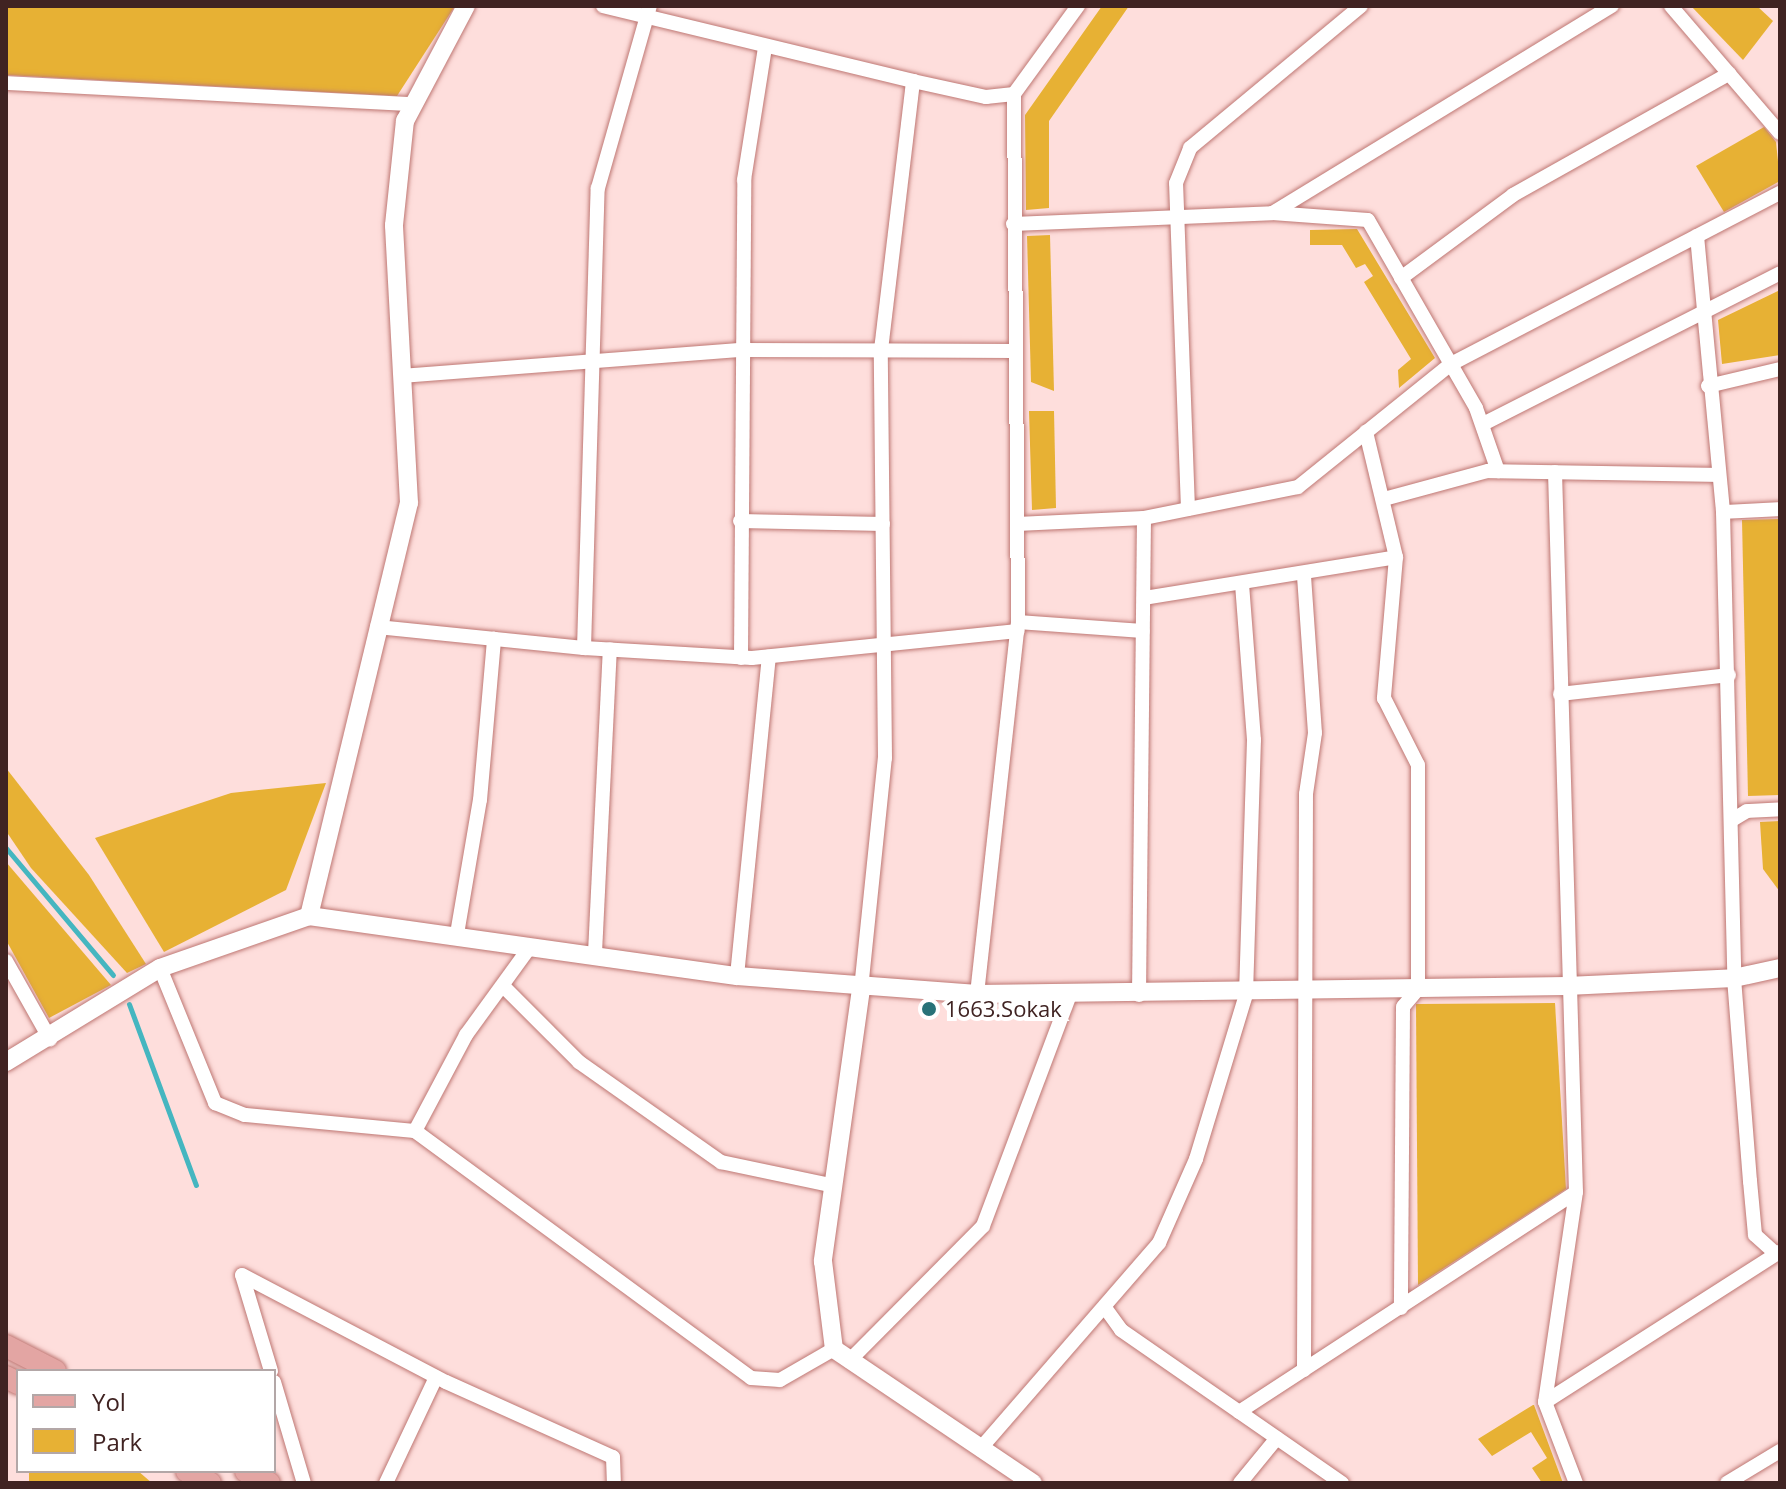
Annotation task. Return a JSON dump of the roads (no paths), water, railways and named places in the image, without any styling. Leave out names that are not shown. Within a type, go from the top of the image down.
[{"type":"main road","points":[[6,1346],[51,1369]]},
{"type":"main road","points":[[191,1473],[210,1483]]},
{"type":"main road","points":[[250,1473],[269,1483]]},
{"type":"street","points":[[309,916],[409,503],[394,225],[410,104],[466,6]]},
{"type":"street","points":[[603,6],[649,12],[765,47],[986,97],[1014,94]]},
{"type":"street","points":[[977,994],[1018,627],[1014,94],[1078,6]]},
{"type":"street","points":[[1188,509],[1174,217],[1176,183],[1190,148],[1361,6]]},
{"type":"street","points":[[1272,213],[1612,6]]},
{"type":"street","points":[[1671,6],[1780,133]]},
{"type":"street","points":[[584,648],[588,357],[598,188],[649,12]]},
{"type":"street","points":[[741,658],[739,350],[744,180],[765,47]]},
{"type":"street","points":[[1401,278],[1513,195],[1729,74]]},
{"type":"street","points":[[913,81],[881,350],[885,758],[861,989],[823,1261],[842,1355],[1033,1483]]},
{"type":"street","points":[[6,83],[410,104]]},
{"type":"street","points":[[1017,524],[1144,518],[1298,487],[1451,364],[1780,193]]},
{"type":"street","points":[[1013,224],[1272,213],[1368,220],[1483,424],[1498,471]]},
{"type":"street","points":[[1545,1402],[1778,1253],[1755,1235],[1734,978],[1723,512],[1715,475],[1697,236]]},
{"type":"street","points":[[1483,424],[1780,273]]},
{"type":"street","points":[[401,376],[588,357],[739,350],[1015,351]]},
{"type":"street","points":[[1708,386],[1780,369]]},
{"type":"street","points":[[1366,432],[1396,557],[1384,698],[1418,765],[1418,989],[1403,1007],[1401,1308]]},
{"type":"street","points":[[1384,499],[1498,471],[1715,475]]},
{"type":"street","points":[[1555,472],[1567,986],[1576,1192],[1545,1402],[1576,1483]]},
{"type":"street","points":[[1723,512],[1780,509]]},
{"type":"street","points":[[1139,995],[1144,518]]},
{"type":"street","points":[[740,521],[883,524]]},
{"type":"street","points":[[1144,598],[1304,576],[1396,557]]},
{"type":"street","points":[[1304,576],[1315,733],[1306,794],[1304,1370]]},
{"type":"street","points":[[980,1449],[1106,1309],[1159,1243],[1196,1159],[1246,994],[1254,740],[1242,584]]},
{"type":"street","points":[[377,627],[584,648],[741,658],[883,648],[1018,627],[1143,631]]},
{"type":"street","points":[[457,934],[480,800],[494,639]]},
{"type":"street","points":[[595,953],[610,649]]},
{"type":"street","points":[[737,976],[769,657]]},
{"type":"street","points":[[1560,694],[1729,675]]},
{"type":"street","points":[[1732,820],[1747,811],[1780,809]]},
{"type":"street","points":[[6,1062],[50,1039],[160,968],[309,916],[595,953],[737,976],[861,989],[977,994],[1246,994],[1567,986],[1734,978],[1780,968]]},
{"type":"street","points":[[415,1131],[466,1035],[504,987],[530,947]]},
{"type":"street","points":[[6,961],[50,1039]]},
{"type":"street","points":[[160,968],[215,1103],[245,1115],[415,1131],[751,1378],[780,1380],[842,1355],[983,1226],[1070,994]]},
{"type":"street","points":[[504,987],[579,1062],[721,1162],[835,1186]]},
{"type":"street","points":[[1239,1412],[1576,1192]]},
{"type":"street","points":[[270,1369],[242,1275],[436,1377],[613,1457],[614,1483]]},
{"type":"street","points":[[1106,1309],[1121,1330],[1342,1483]]},
{"type":"street","points":[[386,1483],[436,1377]]},
{"type":"street","points":[[276,1389],[304,1483]]},
{"type":"street","points":[[1240,1483],[1277,1438]]},
{"type":"street","points":[[1727,1483],[1780,1451]]},
{"type":"waterway","points":[[6,848],[113,975]]},
{"type":"waterway","points":[[129,1004],[196,1185]]},
{"type":"place","name":"1663.Sokak","points":[[929,1009]]}]
